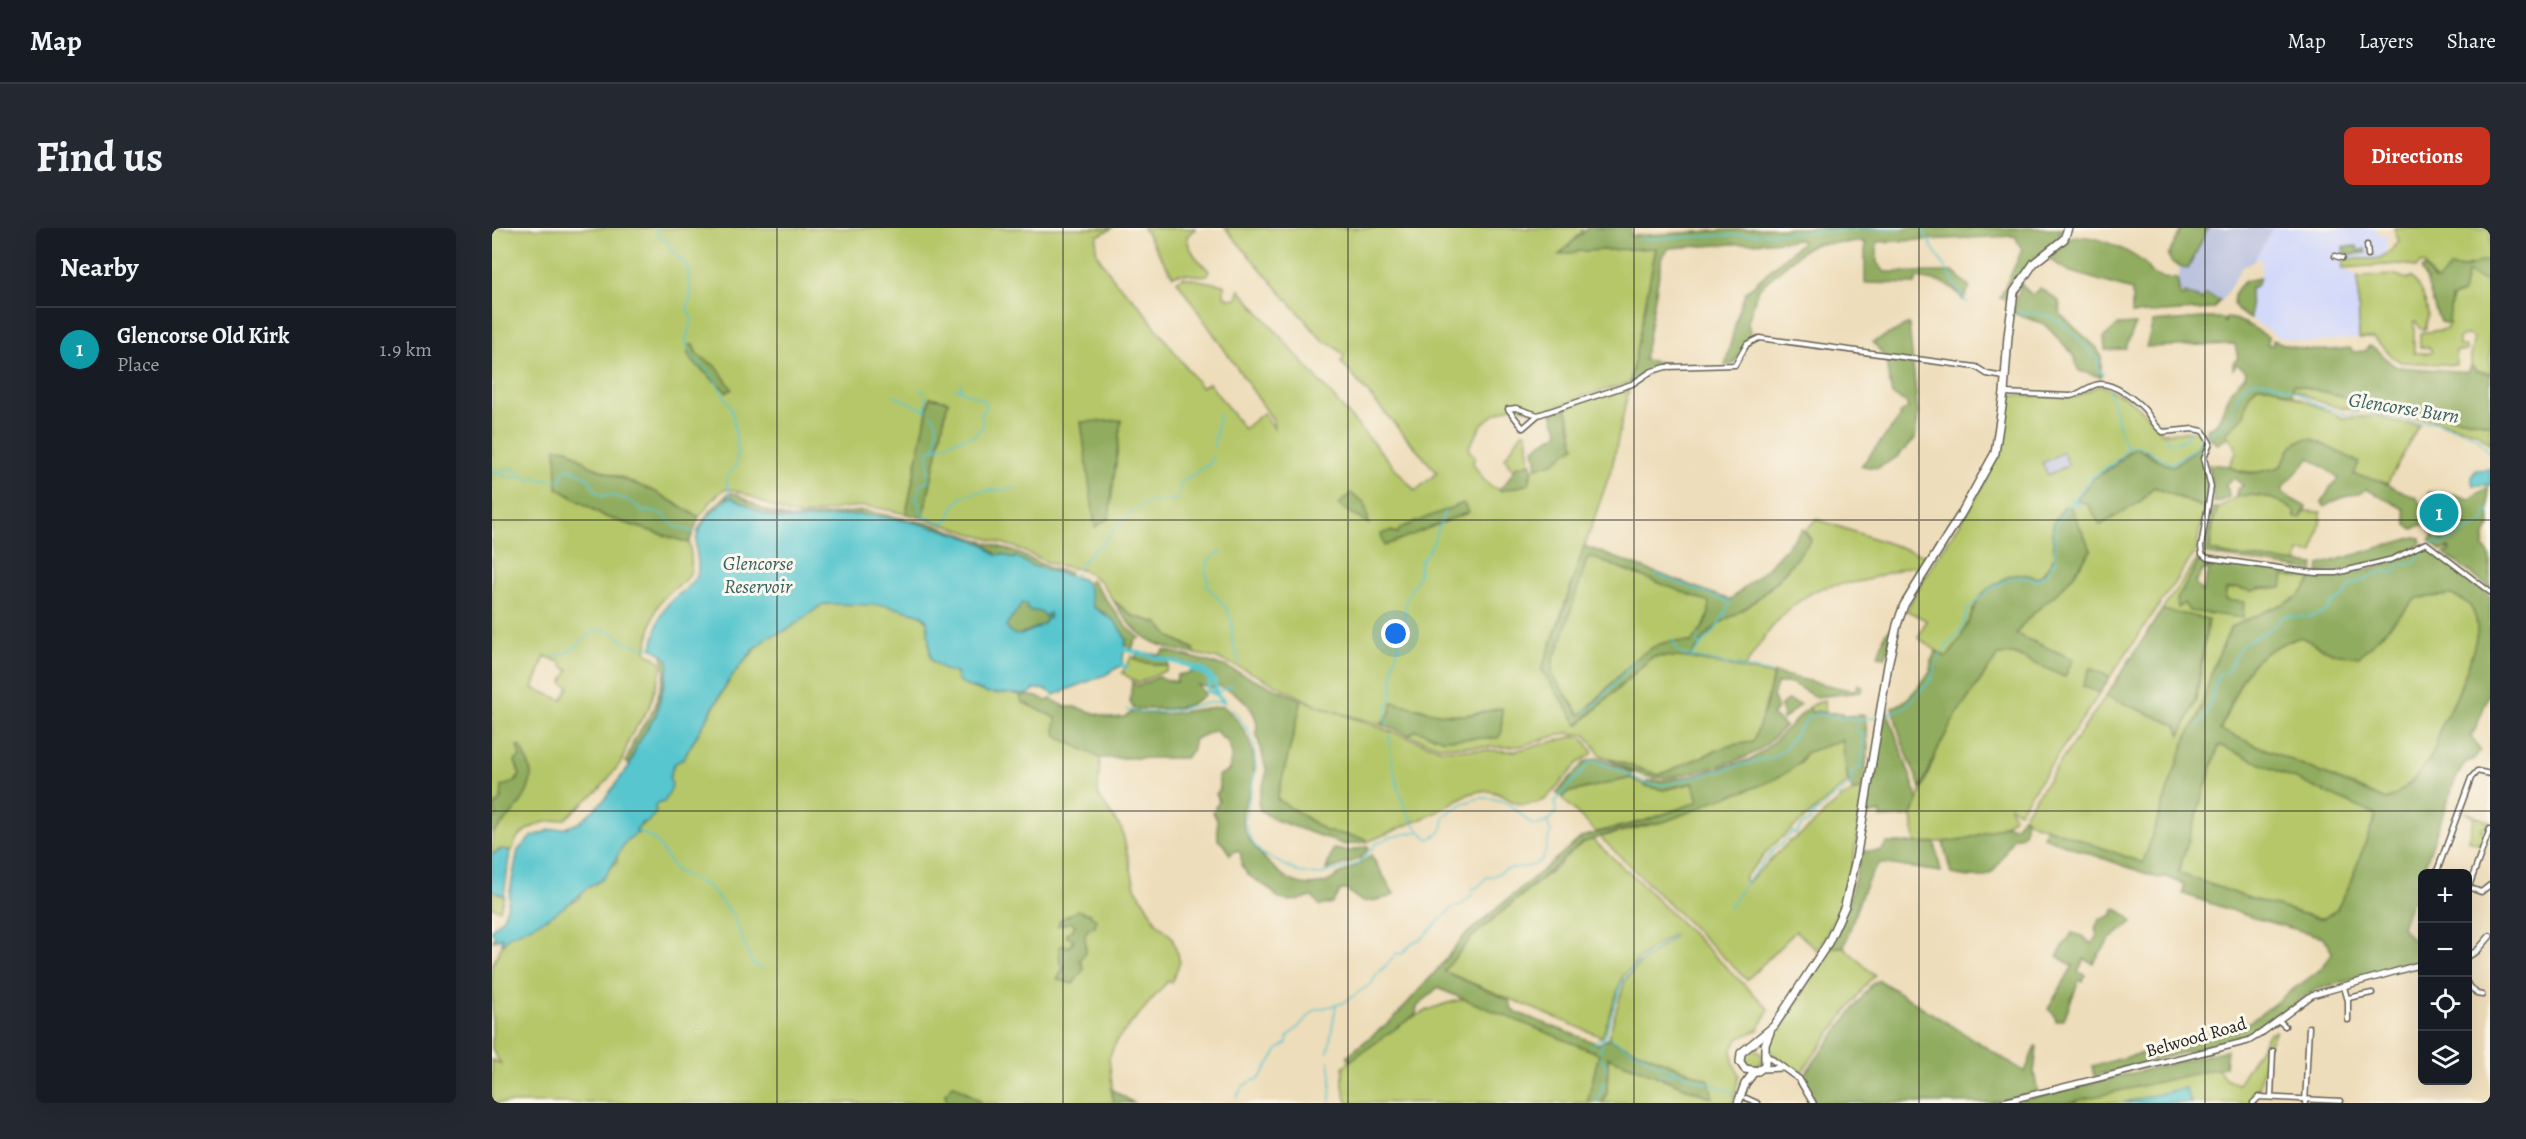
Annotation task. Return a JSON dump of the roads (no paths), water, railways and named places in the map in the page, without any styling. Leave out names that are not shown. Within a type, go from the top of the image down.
[{"type":"highway","points":[[1738,1103],[1745,1084],[1754,1072],[1762,1069],[1766,1054],[1765,1039],[1828,944],[1845,906],[1856,859],[1891,649],[1904,605],[1990,463],[1997,442],[2004,393],[2011,304],[2014,292],[2030,268],[2064,239],[2068,228]]},
{"type":"highway","points":[[1745,1084],[1745,1069],[1740,1057],[1744,1049],[1770,1032]]},
{"type":"highway","points":[[1751,1045],[1759,1046],[1766,1054]]},
{"type":"highway","points":[[1745,1069],[1754,1072]]},
{"type":"street","points":[[2367,245],[2368,255]]},
{"type":"street","points":[[2335,256],[2342,258]]},
{"type":"street","points":[[1538,415],[1516,408],[1508,409],[1523,428],[1538,415],[1632,384],[1652,371],[1666,367],[1732,367],[1747,344],[1759,338],[1965,365],[1976,367],[1987,375],[2005,377]]},
{"type":"street","points":[[2004,393],[2070,396],[2078,395],[2095,386],[2111,386],[2144,408],[2156,427],[2163,432],[2193,429],[2206,435],[2210,443],[2204,458],[2211,488],[2201,547],[2202,554],[2207,558],[2315,573],[2336,573],[2384,562],[2426,543],[2490,592]]},
{"type":"street","points":[[2437,869],[2471,778],[2477,771],[2490,774]]},
{"type":"street","points":[[2472,877],[2490,829]]},
{"type":"street","points":[[2472,889],[2481,892],[2490,885]]},
{"type":"street","points":[[2472,954],[2490,936]]},
{"type":"street","name":"Belwood Road","points":[[1999,1103],[2248,1041],[2312,995],[2418,965]]},
{"type":"street","points":[[2344,987],[2348,998],[2348,1020]]},
{"type":"street","points":[[2472,990],[2482,995]]},
{"type":"street","points":[[2348,998],[2372,993]]},
{"type":"street","points":[[2277,1019],[2285,1026]]},
{"type":"street","points":[[2305,1101],[2309,1027]]},
{"type":"street","points":[[1766,1054],[1799,1080],[1813,1103]]},
{"type":"street","points":[[2267,1057],[2273,1054],[2271,1097]]},
{"type":"street","points":[[1762,1069],[1783,1068]]},
{"type":"street","points":[[2253,1103],[2259,1096],[2305,1101],[2341,1101]]},
{"type":"street","points":[[1746,1098],[1757,1103]]},
{"type":"water","points":[[2490,469],[2490,485],[2473,485],[2471,477],[2476,470]]},
{"type":"water","name":"Glencorse Reservoir","points":[[730,497],[769,516],[786,520],[858,515],[922,524],[983,544],[996,555],[1003,554],[1014,559],[1015,556],[1032,566],[1082,579],[1088,585],[1093,607],[1115,621],[1126,639],[1122,665],[1105,675],[1054,695],[1047,690],[1035,689],[1029,694],[987,693],[964,685],[957,679],[956,673],[945,670],[931,660],[927,621],[922,615],[885,605],[823,604],[787,630],[767,638],[751,652],[729,680],[683,759],[674,764],[669,780],[672,783],[671,789],[664,802],[659,802],[655,806],[656,812],[648,822],[642,823],[635,831],[638,833],[626,842],[602,879],[540,922],[509,936],[503,943],[501,943],[502,937],[493,941],[495,935],[492,929],[503,918],[507,907],[518,850],[531,837],[580,822],[603,801],[630,765],[637,745],[656,715],[669,666],[667,658],[652,648],[658,623],[667,606],[697,576],[696,540],[698,532],[706,519]],"holes":[[[1022,603],[1027,605],[1028,610],[1041,612],[1045,616],[1050,613],[1049,619],[1046,618],[1045,623],[1029,632],[1014,634],[1006,626]]]},
{"type":"water","points":[[502,849],[510,851],[504,896],[492,890],[492,855]]},
{"type":"water","points":[[2185,1088],[2191,1103],[2123,1103],[2179,1089]]},
{"type":"waterway","points":[[655,228],[659,236],[669,243],[671,250],[687,266],[691,296],[687,308],[692,319],[686,340],[691,357],[712,374],[732,410],[738,451],[736,467],[729,473],[726,480],[730,496]]},
{"type":"waterway","points":[[1641,239],[1903,228]]},
{"type":"waterway","points":[[1924,228],[1926,237],[1967,303]]},
{"type":"waterway","points":[[2017,312],[2047,315],[2066,326],[2099,360],[2097,366],[2103,374]]},
{"type":"waterway","name":"Glencorse Burn","points":[[1882,716],[1904,708],[1930,681],[1940,655],[1962,628],[1968,609],[1990,589],[2011,578],[2024,577],[2037,580],[2045,575],[2055,561],[2054,529],[2060,517],[2091,477],[2114,463],[2129,446],[2141,447],[2172,463],[2197,447],[2199,440],[2223,425],[2240,392],[2250,381],[2270,382],[2297,392],[2317,405],[2348,415],[2362,411],[2421,423],[2434,422],[2456,428],[2477,437],[2490,454]]},
{"type":"waterway","points":[[961,383],[961,391],[984,400],[986,408],[981,414],[983,426],[975,435],[929,451],[929,480],[922,483],[916,500],[920,505],[922,517],[946,523],[954,506],[966,496],[982,491],[1017,489]]},
{"type":"waterway","points":[[955,388],[961,390]]},
{"type":"waterway","points":[[2109,389],[2120,429]]},
{"type":"waterway","points":[[920,390],[924,392]]},
{"type":"waterway","points":[[894,395],[926,411],[926,395]]},
{"type":"waterway","points":[[931,414],[937,425],[936,447]]},
{"type":"waterway","points":[[1214,447],[1219,414]]},
{"type":"waterway","points":[[2160,421],[2163,425]]},
{"type":"waterway","points":[[2120,432],[2125,445],[2129,446]]},
{"type":"waterway","points":[[2165,436],[2169,442],[2178,442],[2186,438],[2189,432]]},
{"type":"waterway","points":[[1077,569],[1094,548],[1099,547],[1110,536],[1115,526],[1145,503],[1179,499],[1181,480],[1211,463],[1212,456]]},
{"type":"waterway","points":[[492,470],[510,468],[521,472],[522,477],[531,480],[534,477],[542,480],[561,480],[564,471],[568,468],[587,477],[602,496],[624,499],[642,512],[664,514],[678,528],[697,532]]},
{"type":"waterway","points":[[492,471],[507,477],[522,477]]},
{"type":"waterway","name":"Glencorse Burn","points":[[2073,500],[2078,505]]},
{"type":"waterway","points":[[2199,726],[2207,713],[2219,673],[2227,672],[2245,643],[2275,626],[2283,616],[2310,617],[2325,612],[2333,602],[2343,597],[2351,585],[2384,571],[2394,573],[2400,564],[2412,564],[2435,541],[2441,545],[2482,523],[2490,508]]},
{"type":"waterway","points":[[1387,726],[1385,714],[1392,694],[1393,665],[1404,627],[1406,600],[1419,574],[1420,563],[1432,545],[1445,511]]},
{"type":"waterway","points":[[1221,552],[1212,557],[1207,564],[1208,581],[1206,585],[1227,609],[1232,622],[1232,638],[1239,662]]},
{"type":"waterway","points":[[1655,574],[1730,602],[1713,632],[1690,657]]},
{"type":"waterway","points":[[552,656],[567,653],[601,629],[613,633],[626,643],[652,648]]},
{"type":"waterway","points":[[1697,635],[1699,646]]},
{"type":"waterway","points":[[1672,639],[1678,651],[1683,655],[1771,673]]},
{"type":"waterway","points":[[1124,649],[1202,669],[1213,679],[1216,685],[1215,693],[1223,701]]},
{"type":"waterway","points":[[1584,712],[1596,704],[1636,660]]},
{"type":"waterway","points":[[1122,665],[1126,667]]},
{"type":"waterway","points":[[1191,670],[1201,672],[1210,679],[1208,691],[1215,693]]},
{"type":"waterway","points":[[1215,693],[1232,686]]},
{"type":"waterway","name":"Glencorse Burn","points":[[1127,710],[1163,711],[1223,701],[1235,712],[1248,730],[1254,745],[1256,769],[1244,822],[1253,843],[1261,853],[1298,872],[1317,875],[1358,864],[1377,843],[1391,837],[1420,831],[1428,839],[1433,837],[1441,831],[1444,816],[1466,802],[1482,798],[1499,800],[1508,804],[1534,826],[1547,822],[1556,813],[1555,802],[1591,761],[1603,763],[1651,785],[1665,785],[1776,756],[1786,747],[1808,717],[1818,713],[1829,717],[1863,719],[1877,717]]},
{"type":"waterway","points":[[1729,908],[1744,885],[1777,846],[1781,845],[1792,832],[1796,834],[1802,825],[1810,821],[1810,815],[1814,816],[1815,811],[1820,810],[1828,799],[1832,799],[1835,794],[1840,796],[1841,791],[1851,785],[1851,776],[1856,768],[1862,768],[1863,735],[1858,732],[1856,720]]},
{"type":"waterway","points":[[1389,735],[1394,773],[1402,799],[1407,812],[1420,831]]},
{"type":"waterway","points":[[1237,1098],[1245,1085],[1259,1079],[1278,1050],[1287,1043],[1287,1038],[1315,1010],[1343,1003],[1372,983],[1396,953],[1402,954],[1413,942],[1420,940],[1454,906],[1459,907],[1473,894],[1472,889],[1478,887],[1487,877],[1508,869],[1530,866],[1539,862],[1545,853],[1551,831],[1547,822]]},
{"type":"waterway","points":[[635,831],[656,841],[675,870],[708,887],[733,915],[752,963],[762,968]]},
{"type":"waterway","points":[[1600,1051],[1622,982],[1635,966],[1673,936]]},
{"type":"waterway","points":[[1328,1052],[1336,1006]]},
{"type":"waterway","points":[[1607,1037],[1655,1064],[1733,1092]]},
{"type":"waterway","points":[[1591,1046],[1600,1038],[1603,1040]]},
{"type":"waterway","points":[[1599,1055],[1606,1065],[1606,1070]]},
{"type":"waterway","points":[[1329,1061],[1330,1103]]},
{"type":"waterway","points":[[1659,1076],[1679,1072]]},
{"type":"waterway","points":[[1597,1103],[1604,1081]]},
{"type":"place","name":"Glencorse Old Kirk","points":[[2439,513]]}]
